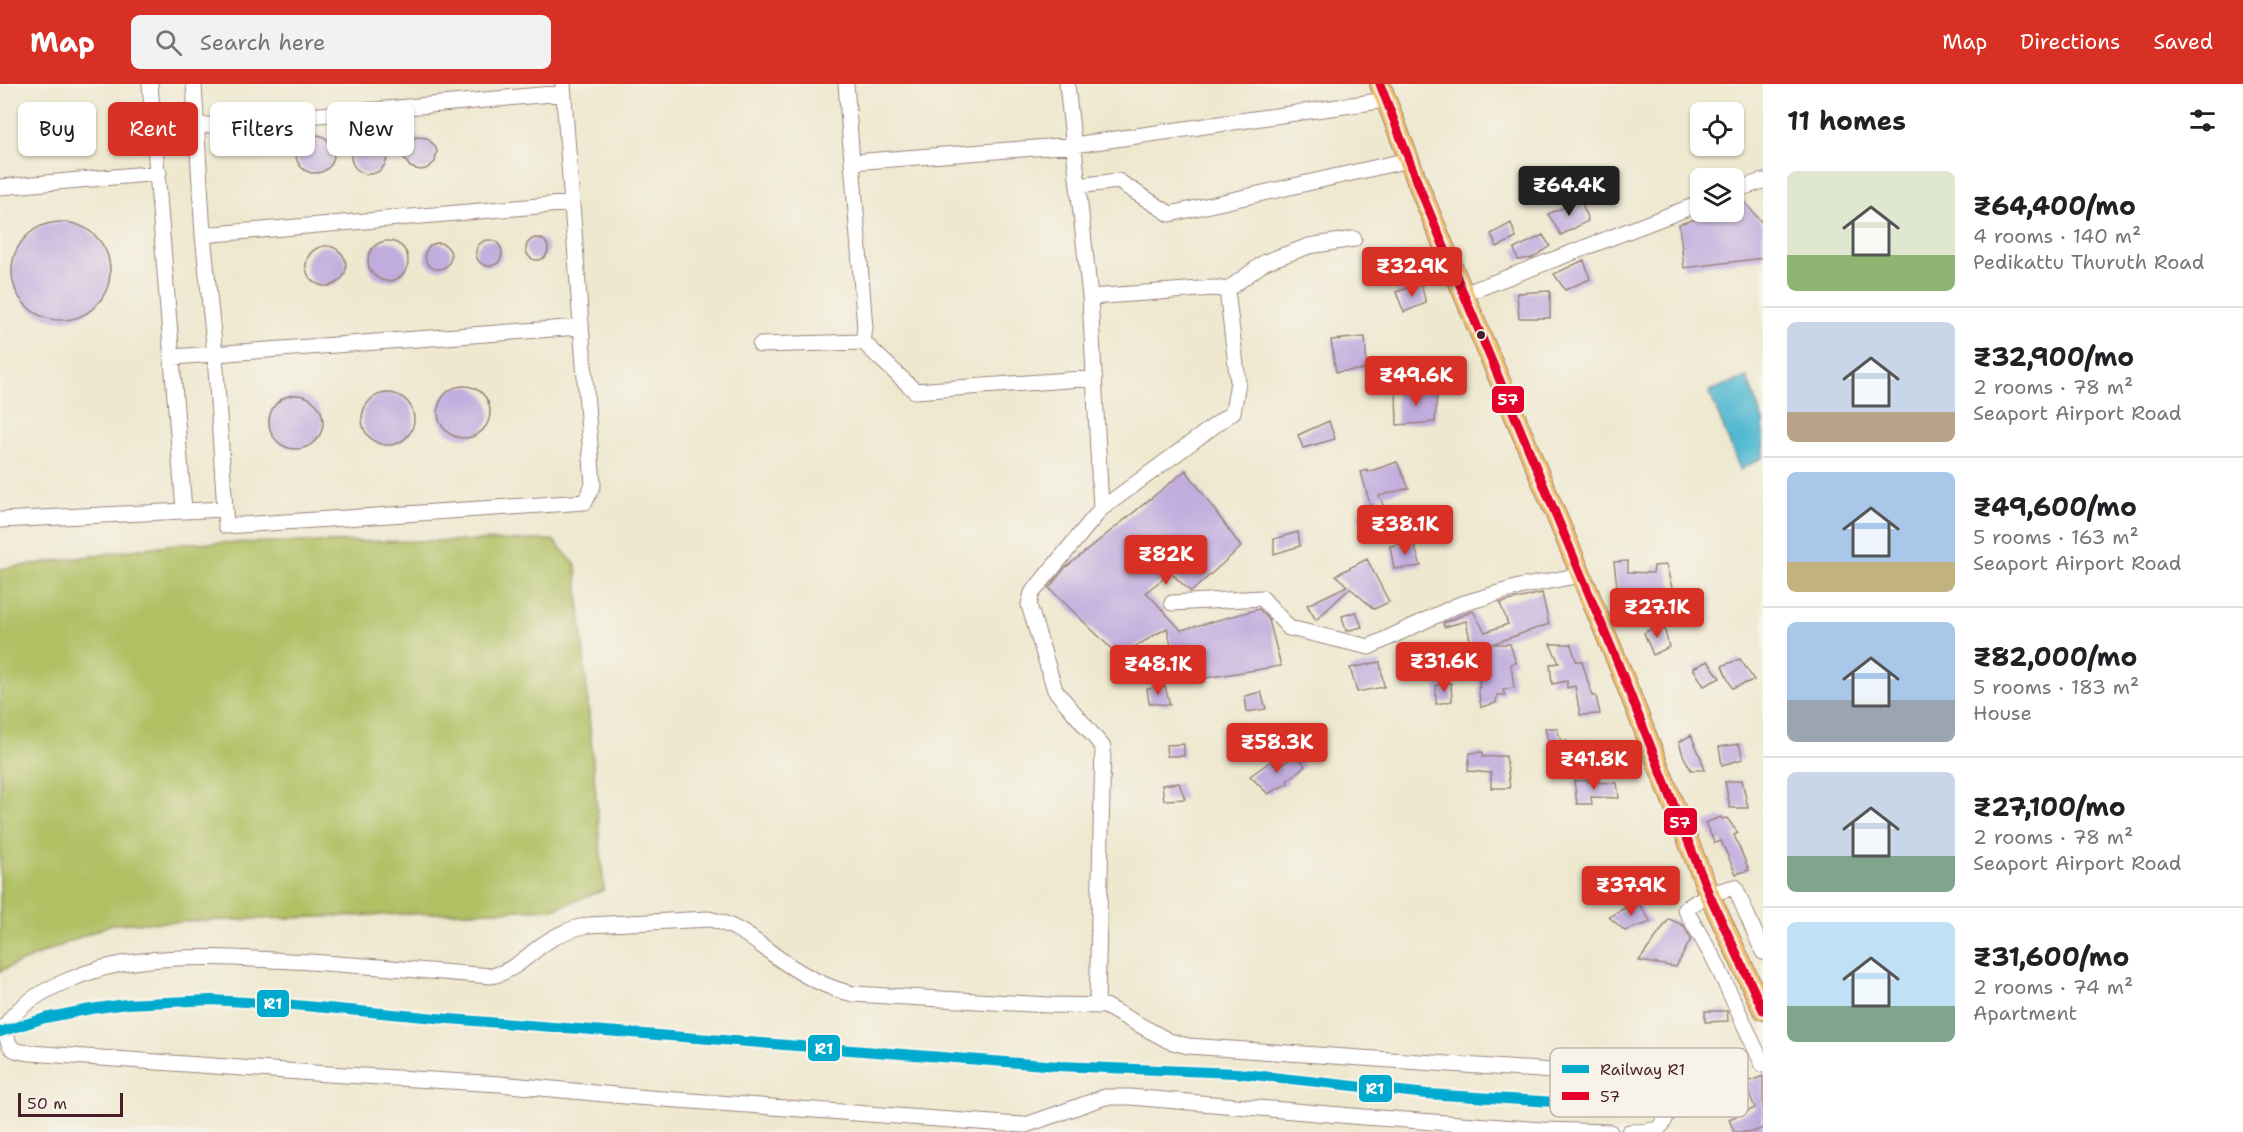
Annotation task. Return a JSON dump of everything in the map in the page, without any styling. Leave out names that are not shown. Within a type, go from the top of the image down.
[{"type":"main road","points":[[1383,92],[1709,894],[1763,1010]]},
{"type":"street","points":[[150,84],[159,173],[184,510]]},
{"type":"street","points":[[194,84],[195,102]]},
{"type":"street","points":[[846,84],[865,328],[863,342]]},
{"type":"street","points":[[1067,84],[1090,297],[1101,509]]},
{"type":"street","points":[[198,126],[563,89],[592,485],[585,502],[226,526],[198,144]]},
{"type":"street","points":[[853,162],[1074,145],[1383,92]]},
{"type":"street","points":[[1078,186],[1118,181],[1170,214],[1409,160]]},
{"type":"street","points":[[0,187],[159,173]]},
{"type":"street","points":[[1744,187],[1763,181]]},
{"type":"street","points":[[203,235],[572,203]]},
{"type":"street","points":[[1464,294],[1690,207]]},
{"type":"street","points":[[1090,297],[1214,288],[1227,290],[1265,262],[1309,246],[1354,239]]},
{"type":"street","points":[[1097,1005],[1103,747],[1055,690],[1029,605],[1032,593],[1101,509],[1233,412],[1238,382],[1227,290]]},
{"type":"street","points":[[173,357],[580,327]]},
{"type":"street","points":[[760,345],[863,342],[915,391],[1095,378]]},
{"type":"street","points":[[0,520],[225,509]]},
{"type":"street","points":[[1172,603],[1262,598],[1289,628],[1369,647],[1458,605],[1519,587],[1581,575]]},
{"type":"street","points":[[1763,952],[1735,887],[1709,894],[1684,909],[1715,961],[1763,1065]]},
{"type":"street","points":[[1550,1071],[1188,1046],[1169,1041],[1105,1006],[1097,1005],[1049,1005],[853,994],[807,977],[734,926],[725,922],[693,919],[572,928],[544,943],[513,968],[491,976],[235,958],[185,957],[138,961],[92,972],[59,986],[33,999],[10,1019],[5,1027],[9,1046],[15,1051],[47,1055],[500,1084],[624,1096],[1006,1124],[1026,1125],[1075,1109],[1090,1100],[1105,1097],[1130,1097],[1364,1117],[1531,1129],[1610,1132]]},
{"type":"street","points":[[1629,1132],[1655,1131],[1663,1124],[1665,1117]]},
{"type":"green space","points":[[553,540],[576,565],[604,890],[553,909],[112,924],[0,971],[0,569],[181,543]]},
{"type":"water","points":[[1747,377],[1763,422],[1763,457],[1740,470],[1709,391]]},
{"type":"building","points":[[315,135],[327,139],[327,156],[334,156],[333,161],[329,168],[322,172],[308,172],[301,168],[296,156],[315,156]]},
{"type":"building","points":[[414,138],[427,138],[437,151],[435,162],[426,169],[410,167],[403,156],[414,156]]},
{"type":"building","points":[[351,156],[387,156],[381,168],[369,174],[362,172],[353,163]]},
{"type":"building","points":[[1581,200],[1588,221],[1561,235],[1548,214]]},
{"type":"building","points":[[1744,201],[1763,224],[1763,258],[1684,268],[1679,224],[1690,221],[1744,222]]},
{"type":"building","points":[[61,222],[71,223],[88,230],[102,244],[109,261],[109,281],[102,298],[88,312],[71,319],[61,320],[51,319],[34,312],[20,298],[13,281],[12,271],[13,261],[20,244],[34,230],[51,223]]},
{"type":"building","points":[[1511,223],[1516,238],[1497,247],[1491,234]]},
{"type":"building","points":[[1543,235],[1550,246],[1532,258],[1518,260],[1514,249]]},
{"type":"building","points":[[537,238],[545,241],[548,249],[545,257],[537,260],[529,257],[526,249],[529,241]]},
{"type":"building","points":[[489,240],[498,244],[502,253],[498,262],[489,266],[480,262],[476,253],[480,244]]},
{"type":"building","points":[[388,241],[402,247],[408,261],[402,275],[388,281],[374,275],[368,261],[374,247]]},
{"type":"building","points":[[438,243],[447,247],[451,256],[447,265],[438,269],[429,265],[425,256],[429,247]]},
{"type":"building","points":[[326,246],[334,247],[340,252],[345,258],[345,274],[340,280],[334,285],[326,286],[318,285],[312,280],[307,274],[306,266],[307,258],[312,252],[318,247]]},
{"type":"building","points":[[1584,260],[1590,279],[1565,290],[1554,274]]},
{"type":"building","points":[[1421,284],[1426,303],[1404,312],[1396,292]]},
{"type":"building","points":[[1550,291],[1550,318],[1519,318],[1517,293]]},
{"type":"building","points":[[1365,337],[1367,369],[1336,372],[1331,340]]},
{"type":"building","points":[[464,386],[474,388],[482,394],[488,402],[490,412],[488,422],[482,430],[474,436],[464,438],[454,436],[446,430],[440,422],[438,412],[440,402],[446,394],[454,388]]},
{"type":"building","points":[[1437,390],[1435,422],[1397,425],[1396,391]]},
{"type":"building","points":[[388,393],[402,397],[410,405],[414,419],[410,433],[402,441],[388,445],[374,441],[366,433],[362,419],[366,405],[374,397]]},
{"type":"building","points":[[296,395],[306,397],[315,403],[321,412],[323,422],[321,432],[315,441],[306,447],[296,449],[286,447],[277,441],[271,432],[269,422],[271,412],[277,403],[286,397]]},
{"type":"building","points":[[1329,421],[1335,439],[1303,448],[1298,435]]},
{"type":"building","points":[[1397,462],[1409,488],[1379,496],[1390,519],[1366,534],[1358,515],[1371,508],[1361,472],[1367,470],[1368,472]]},
{"type":"building","points":[[1186,470],[1241,547],[1191,592],[1171,573],[1146,592],[1181,630],[1259,609],[1269,620],[1281,666],[1180,682],[1167,628],[1119,656],[1049,588],[1065,568]]},
{"type":"building","points":[[1298,532],[1300,546],[1274,554],[1274,539]]},
{"type":"building","points":[[1413,541],[1421,566],[1394,569],[1390,546]]},
{"type":"building","points":[[1367,559],[1389,602],[1374,609],[1350,588],[1316,620],[1307,605],[1347,586],[1336,575]]},
{"type":"building","points":[[1628,561],[1628,572],[1653,573],[1654,566],[1666,565],[1673,591],[1639,592],[1639,596],[1619,602],[1614,562]]},
{"type":"building","points":[[1542,593],[1549,624],[1492,644],[1510,644],[1516,663],[1511,664],[1514,688],[1503,690],[1505,695],[1497,695],[1496,703],[1481,707],[1478,687],[1480,687],[1466,621],[1444,627],[1443,623],[1473,611],[1485,632],[1508,624],[1500,603]]},
{"type":"building","points":[[1356,612],[1362,627],[1346,631],[1342,616]]},
{"type":"building","points":[[1663,623],[1669,647],[1653,655],[1644,633]]},
{"type":"building","points":[[1550,644],[1571,644],[1576,661],[1582,661],[1592,696],[1596,696],[1600,714],[1580,715],[1575,686],[1567,688],[1567,681],[1552,684],[1550,664],[1559,663]]},
{"type":"building","points":[[1740,659],[1754,680],[1732,688],[1722,666]]},
{"type":"building","points":[[1708,661],[1720,678],[1704,686],[1693,668]]},
{"type":"building","points":[[1380,662],[1384,687],[1357,692],[1350,668]]},
{"type":"building","points":[[1451,683],[1452,701],[1436,704],[1436,685]]},
{"type":"building","points":[[1165,686],[1170,705],[1149,703],[1147,689]]},
{"type":"building","points":[[1261,692],[1266,709],[1247,712],[1245,696]]},
{"type":"building","points":[[1545,728],[1557,728],[1561,742],[1567,741],[1570,754],[1551,753]]},
{"type":"building","points":[[1691,735],[1705,770],[1691,770],[1683,755],[1679,742]]},
{"type":"building","points":[[1184,744],[1184,756],[1167,756],[1166,745]]},
{"type":"building","points":[[1739,744],[1743,759],[1722,765],[1719,747]]},
{"type":"building","points":[[1483,752],[1483,757],[1506,756],[1510,788],[1491,788],[1491,773],[1468,771],[1470,753]]},
{"type":"building","points":[[1297,754],[1305,766],[1287,781],[1288,783],[1268,794],[1250,776],[1271,761],[1277,768]]},
{"type":"building","points":[[1588,780],[1588,782],[1617,783],[1619,798],[1591,797],[1592,804],[1577,804],[1574,781]]},
{"type":"building","points":[[1742,780],[1748,808],[1730,808],[1725,782]]},
{"type":"building","points":[[1179,783],[1185,799],[1164,800],[1162,785]]},
{"type":"building","points":[[1721,817],[1722,819],[1727,818],[1738,833],[1734,835],[1749,870],[1736,874],[1721,841],[1715,843],[1705,823]]},
{"type":"building","points":[[1637,901],[1651,922],[1625,931],[1609,917]]},
{"type":"building","points":[[1669,919],[1683,925],[1691,939],[1676,967],[1639,961]]},
{"type":"building","points":[[1705,1011],[1727,1011],[1728,1021],[1705,1022]]},
{"type":"building","points":[[1763,1076],[1763,1128],[1753,1132],[1734,1132],[1729,1119],[1748,1117],[1748,1111],[1755,1108],[1748,1090],[1748,1082]]},
{"type":"rail line","name":"R1","points":[[0,1032],[45,1018],[91,1009],[126,1004],[211,1000],[1058,1066],[1236,1073],[1427,1094],[1550,1102]]},
{"type":"transit line","name":"57","points":[[1380,84],[1424,199],[1617,661],[1709,894],[1763,1010]]}]
